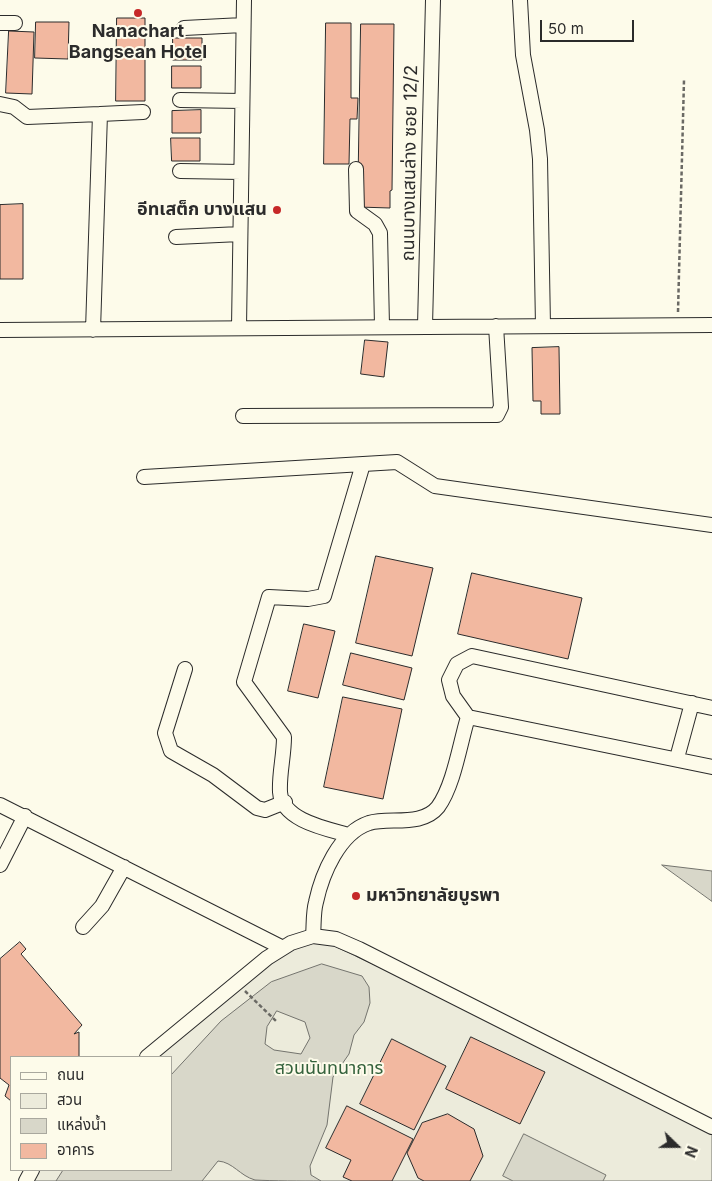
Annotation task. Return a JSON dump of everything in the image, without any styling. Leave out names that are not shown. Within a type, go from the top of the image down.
[{"type":"street","points":[[239,327],[244,0]]},
{"type":"street","name":"ถนนบางแสนล่าง ซอย 12/2","points":[[425,326],[433,0]]},
{"type":"street","points":[[520,0],[523,56],[538,130],[543,326]]},
{"type":"street","points":[[0,23],[15,23]]},
{"type":"street","points":[[184,28],[243,25]]},
{"type":"street","points":[[180,100],[242,101]]},
{"type":"street","points":[[0,104],[14,107],[27,117],[143,112]]},
{"type":"street","points":[[93,330],[100,114]]},
{"type":"street","points":[[356,169],[357,211],[375,224],[380,232],[382,326]]},
{"type":"street","points":[[180,171],[241,172]]},
{"type":"street","points":[[176,237],[240,234]]},
{"type":"street","points":[[0,330],[712,325]]},
{"type":"street","points":[[244,416],[497,414],[502,408],[496,326]]},
{"type":"street","points":[[144,477],[397,462],[435,486],[712,525]]},
{"type":"street","points":[[349,835],[306,823],[290,811],[280,794],[284,738],[244,682],[269,597],[308,599],[324,596],[363,464]]},
{"type":"street","points":[[712,708],[472,656],[457,664],[449,680],[454,696],[468,717],[677,758],[712,767]]},
{"type":"street","points":[[186,669],[166,733],[171,751],[213,775],[257,808],[265,810],[285,802]]},
{"type":"street","points":[[677,758],[692,703]]},
{"type":"street","points":[[313,936],[316,903],[328,865],[349,835],[369,824],[419,818],[437,808],[447,791],[468,717]]},
{"type":"street","points":[[0,805],[283,948]]},
{"type":"street","points":[[0,865],[25,816]]},
{"type":"street","points":[[83,927],[102,906],[124,867]]},
{"type":"street","points":[[148,1056],[267,958],[291,943],[313,936],[336,939],[359,949],[712,1127]]},
{"type":"path","points":[[678,326],[684,80]]},
{"type":"path","points":[[249,996],[276,1021]]},
{"type":"green space","name":"สวนนันทนาการ","points":[[313,936],[611,1076],[712,1126],[712,1181],[26,1181],[33,1171],[172,1171],[172,1056],[148,1056],[267,958]]},
{"type":"water","points":[[662,865],[712,871],[712,901]]},
{"type":"water","points":[[322,964],[362,976],[369,987],[370,1003],[364,1022],[354,1035],[349,1054],[333,1077],[327,1125],[310,1166],[311,1175],[321,1181],[255,1180],[228,1164],[218,1161],[202,1181],[56,1181],[62,1171],[172,1171],[172,1074],[221,1021],[271,982]],"holes":[[[277,1011],[305,1022],[310,1038],[301,1054],[274,1050],[265,1044],[267,1027]]]},
{"type":"water","points":[[524,1134],[606,1175],[603,1181],[513,1181],[503,1176]]},
{"type":"building","points":[[117,18],[145,18],[145,101],[116,101]]},
{"type":"building","points":[[36,22],[69,22],[68,59],[35,58]]},
{"type":"building","points":[[326,23],[351,23],[351,98],[358,98],[357,119],[350,119],[349,164],[324,164]]},
{"type":"building","points":[[361,24],[394,24],[392,190],[390,191],[390,208],[358,207]]},
{"type":"building","points":[[9,31],[34,32],[32,94],[6,93]]},
{"type":"building","points":[[173,38],[202,38],[202,60],[173,60]]},
{"type":"building","points":[[172,66],[201,66],[201,88],[172,88]]},
{"type":"building","points":[[201,110],[201,133],[172,133],[172,111]]},
{"type":"building","points":[[171,138],[200,138],[200,161],[172,161]]},
{"type":"building","points":[[23,204],[23,279],[0,279],[0,205]]},
{"type":"building","points":[[365,340],[388,342],[384,377],[361,374]]},
{"type":"building","points":[[559,347],[560,414],[541,414],[541,401],[533,401],[532,348]]},
{"type":"building","points":[[376,556],[433,568],[412,656],[356,643]]},
{"type":"building","points":[[472,573],[582,598],[568,659],[458,634]]},
{"type":"building","points":[[304,624],[335,631],[318,698],[288,691]]},
{"type":"building","points":[[351,653],[412,668],[404,700],[343,685]]},
{"type":"building","points":[[343,697],[402,709],[383,799],[324,787]]},
{"type":"building","points":[[20,942],[26,949],[21,954],[82,1025],[74,1034],[79,1032],[79,1056],[10,1056],[10,1100],[5,1096],[9,1085],[0,1078],[0,959]]},
{"type":"building","points":[[471,1037],[545,1072],[520,1124],[446,1089]]},
{"type":"building","points":[[392,1039],[446,1066],[414,1130],[360,1104]]},
{"type":"building","points":[[347,1106],[413,1139],[392,1181],[352,1181],[343,1177],[351,1160],[326,1148]]},
{"type":"building","points":[[448,1114],[474,1129],[483,1156],[470,1181],[424,1181],[418,1178],[407,1153],[422,1123]]},
{"type":"place","name":"Nanachart Bangsean Hotel","points":[[138,13]]},
{"type":"place","name":"อีทเสต็ก บางแสน","points":[[277,210]]},
{"type":"place","name":"มหาวิทยาลัยบูรพา","points":[[356,896]]}]
